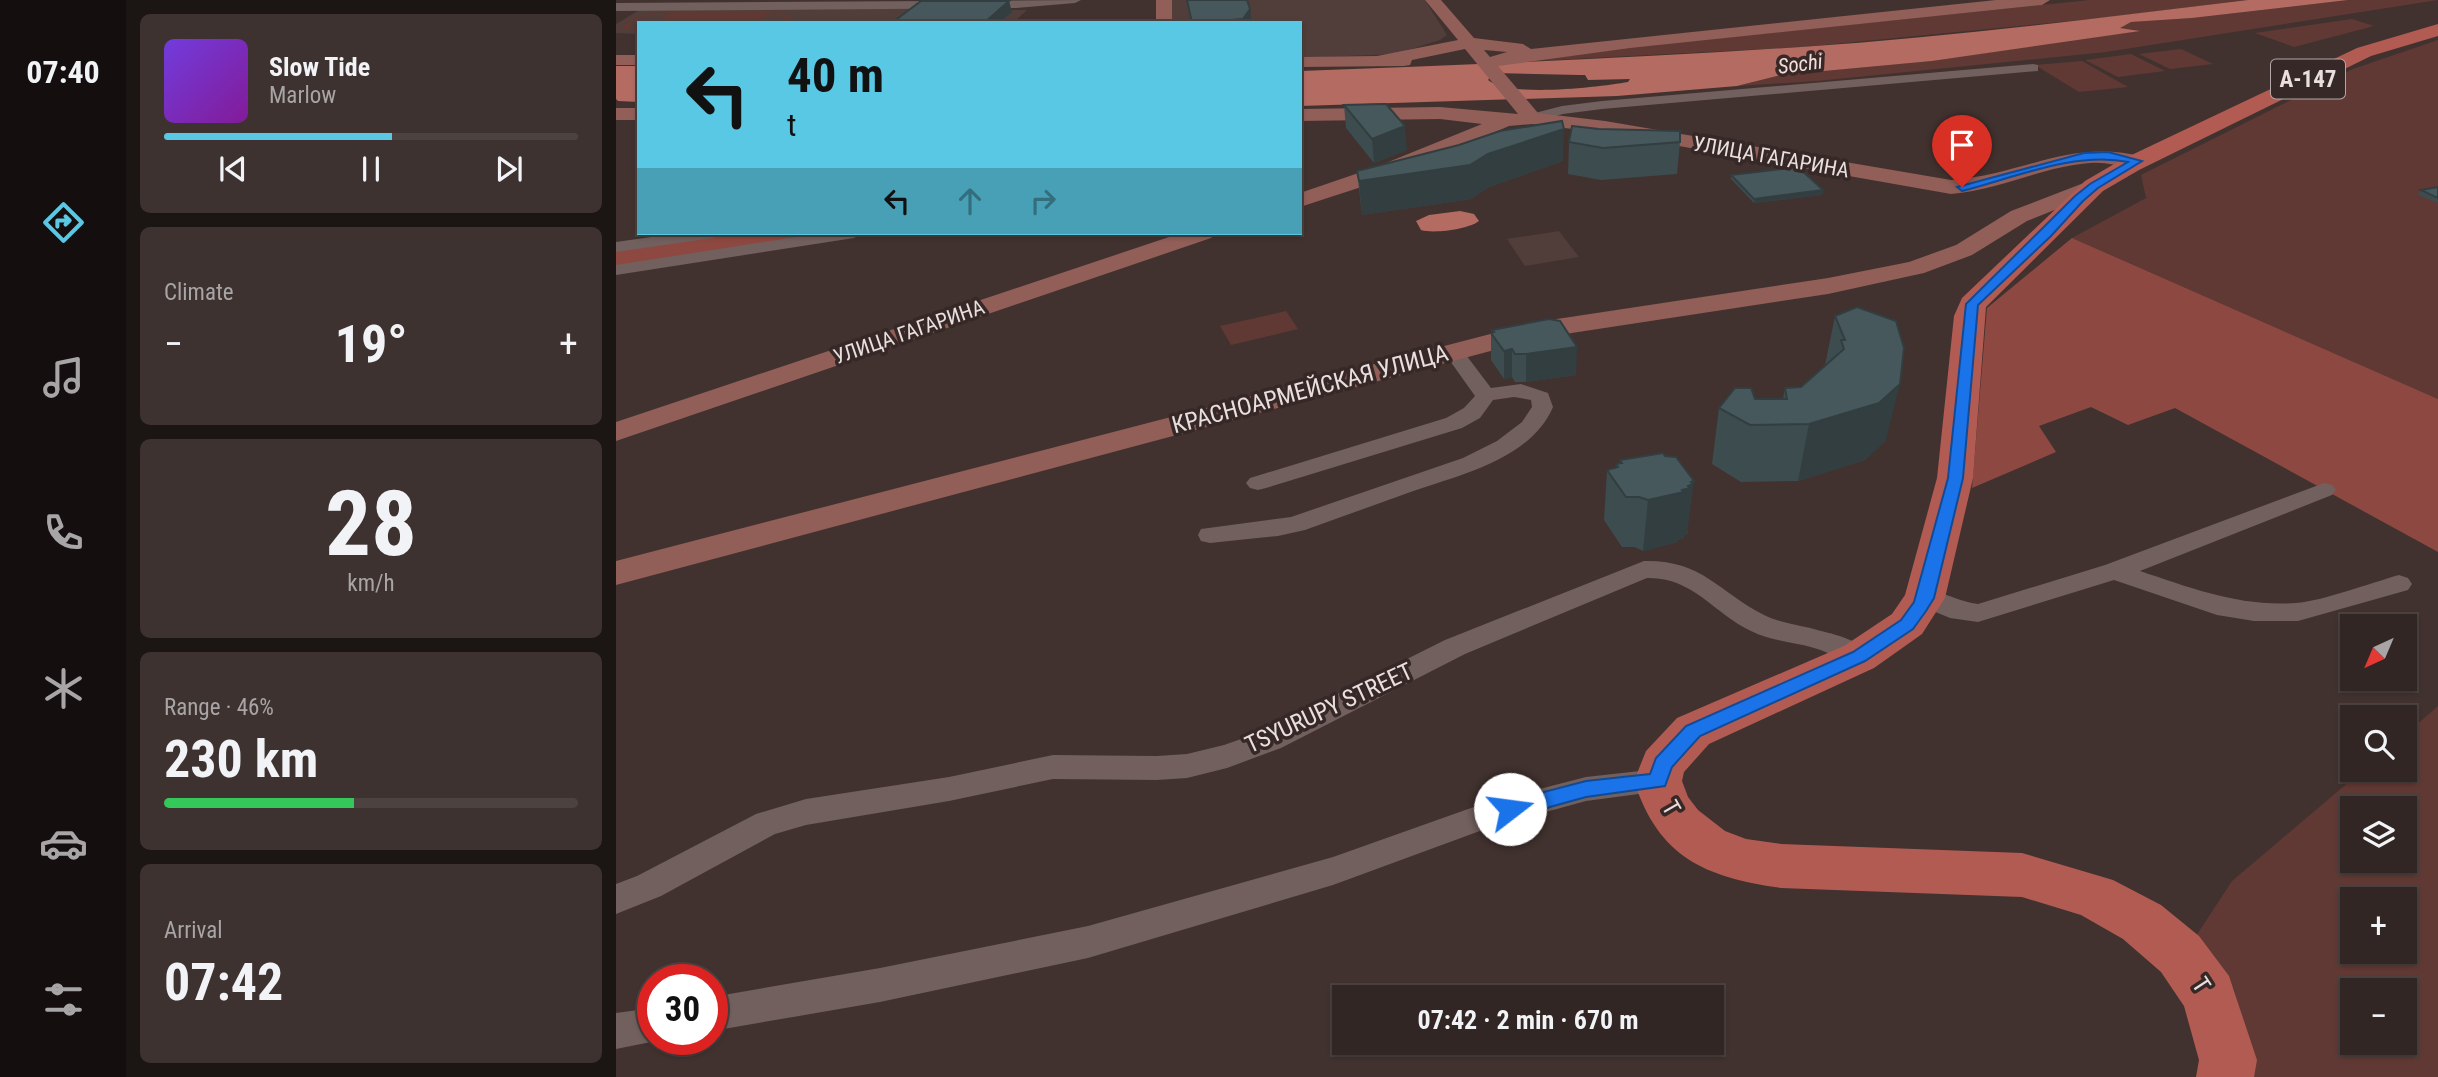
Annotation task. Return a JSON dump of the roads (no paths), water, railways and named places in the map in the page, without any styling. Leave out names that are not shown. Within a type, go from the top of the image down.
[{"type":"main road","points":[[1164,0],[1164,21]]},
{"type":"main road","points":[[1433,0],[1478,63],[1514,123]]},
{"type":"main road","points":[[1931,0],[1948,9]]},
{"type":"main road","points":[[1302,62],[1453,59],[1478,63],[1630,43],[2042,0]]},
{"type":"main road","name":"А-147","points":[[2094,186],[2031,237],[2018,216],[2094,186],[2137,161],[2364,52],[2438,30]]},
{"type":"main road","points":[[1382,60],[1464,43],[1531,49],[1630,43]]},
{"type":"main road","points":[[616,60],[637,60]]},
{"type":"main road","points":[[1302,115],[1443,113],[1514,123]]},
{"type":"main road","points":[[1443,113],[1467,125],[1469,134],[1463,140]]},
{"type":"main road","points":[[616,114],[637,114]]},
{"type":"main road","points":[[1384,172],[1514,123]]},
{"type":"main road","points":[[1302,199],[1449,153],[1514,123]]},
{"type":"main road","name":"УЛИЦА ГАГАРИНА","points":[[1514,123],[1598,134],[1648,135],[1894,179],[1962,187],[2084,156],[2108,155],[2137,161]]},
{"type":"main road","name":"УЛИЦА ГАГАРИНА","points":[[616,432],[1197,235]]},
{"type":"main road","name":"КРАСНОАРМЕЙСКАЯ УЛИЦА","points":[[616,573],[1453,351],[1569,323],[1892,274],[1964,250],[2031,237]]},
{"type":"main road","name":"T","points":[[2031,237],[1972,304],[1955,478],[1926,598],[1907,624],[1859,657],[1693,731],[1663,764],[1658,781],[1667,807],[1681,825],[1707,846],[1744,861],[1781,866],[2022,875],[2095,896],[2142,922],[2180,954],[2209,995],[2228,1060],[2225,1077]]},
{"type":"street","points":[[616,7],[1016,4],[1074,0]]},
{"type":"street","points":[[1514,123],[1572,110],[2033,68]]},
{"type":"street","points":[[616,247],[699,235]]},
{"type":"street","points":[[616,270],[842,235]]},
{"type":"street","points":[[1453,351],[1486,396]]},
{"type":"street","points":[[1210,535],[1296,524],[1471,463],[1495,453],[1521,435],[1544,404],[1541,397],[1526,390],[1509,390],[1486,396],[1472,413],[1454,423],[1258,483]]},
{"type":"street","points":[[1926,598],[1959,611],[1978,613],[2115,571],[2324,490]]},
{"type":"street","name":"TSYURUPY STREET","points":[[616,899],[649,886],[767,823],[806,811],[949,789],[1052,767],[1157,768],[1187,766],[1227,756],[1271,740],[1455,648],[1644,570],[1661,568],[1682,572],[1755,622],[1787,634],[1824,641],[1859,657]]},
{"type":"street","points":[[2115,571],[2217,606],[2254,612],[2298,612],[2399,584]]},
{"type":"street","points":[[728,1011],[880,985],[1088,942],[1333,871],[1485,816],[1586,789],[1658,781]]},
{"type":"street","points":[[616,1031],[637,1028]]},
{"type":"water","name":"Sochi","points":[[2248,0],[2348,0],[2192,18],[2131,22],[2120,28],[2140,31],[1932,61],[1781,75],[1737,86],[1617,96],[1302,106],[1302,71],[1676,55],[1857,43]],"holes":[[[1493,73],[1585,75],[1588,80],[1630,79],[1628,82],[1555,90],[1515,89],[1488,80]]]},
{"type":"water","points":[[616,66],[637,66],[637,102],[616,99]]},
{"type":"water","points":[[1460,211],[1474,214],[1479,221],[1460,228],[1434,231],[1421,230],[1416,221],[1429,215]]}]
